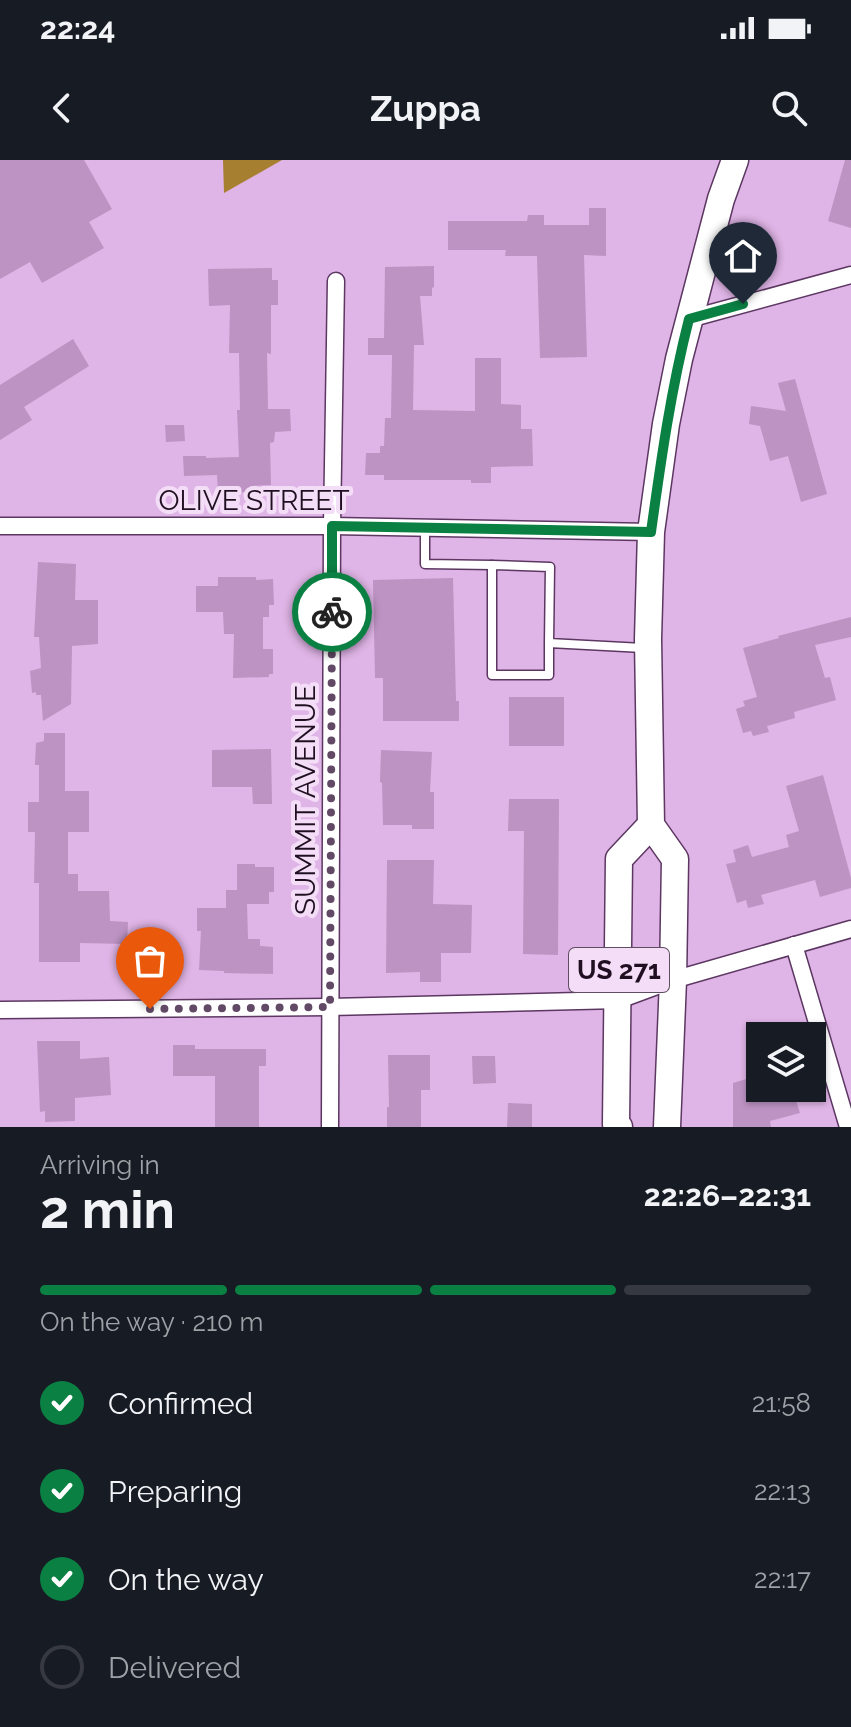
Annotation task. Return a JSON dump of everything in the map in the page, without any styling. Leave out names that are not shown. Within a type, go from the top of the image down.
[{"type":"main road","points":[[651,825],[648,648],[651,532],[666,424],[679,359],[721,199],[735,160]]},
{"type":"main road","name":"US 271","points":[[619,1127],[616,1124],[619,859],[651,825],[675,859],[667,1127]]},
{"type":"street","points":[[689,319],[851,275]]},
{"type":"street","name":"SUMMIT AVENUE","points":[[330,1127],[336,281]]},
{"type":"street","name":"OLIVE STREET","points":[[0,526],[332,526],[651,532]]},
{"type":"street","points":[[0,1010],[619,1000],[673,980],[851,929]]},
{"type":"street","points":[[794,945],[848,1127]]},
{"type":"lane","points":[[425,528],[425,564],[492,565],[550,567],[549,675],[492,675],[492,565]]},
{"type":"lane","points":[[549,643],[648,648]]},
{"type":"shaded area","points":[[223,160],[282,160],[224,193]]},
{"type":"building","points":[[0,160],[84,160],[112,209],[89,222],[104,248],[42,283],[30,262],[0,279]]},
{"type":"building","points":[[845,160],[851,160],[851,228],[828,221]]},
{"type":"building","points":[[589,208],[606,208],[606,256],[584,255],[587,357],[540,358],[537,256],[505,256],[506,250],[448,250],[448,221],[527,221],[528,215],[544,215],[544,225],[589,225]]},
{"type":"building","points":[[434,266],[432,296],[420,296],[424,345],[414,345],[413,410],[475,411],[475,358],[501,358],[501,404],[521,405],[521,429],[532,429],[533,466],[491,467],[491,483],[471,483],[471,480],[384,480],[384,475],[365,475],[366,453],[380,453],[380,446],[384,446],[385,418],[391,418],[392,355],[368,355],[368,338],[384,338],[385,267]]},
{"type":"building","points":[[272,268],[272,280],[278,280],[278,305],[271,305],[271,354],[267,353],[268,409],[290,409],[291,431],[275,432],[274,442],[270,443],[271,485],[250,486],[250,492],[218,493],[217,475],[184,476],[183,456],[239,457],[239,353],[229,353],[230,305],[209,306],[208,269]]},
{"type":"building","points":[[73,339],[89,366],[24,407],[32,420],[0,440],[0,385]]},
{"type":"building","points":[[795,379],[827,494],[801,502],[788,456],[770,461],[760,426],[749,424],[751,406],[786,411],[778,383]]},
{"type":"building","points":[[165,425],[184,425],[185,441],[166,442]]},
{"type":"building","points":[[38,562],[76,564],[75,600],[98,600],[98,644],[72,646],[71,704],[43,721],[41,695],[32,693],[30,671],[41,668],[39,637],[34,637]]},
{"type":"building","points":[[218,577],[273,579],[274,605],[269,605],[269,617],[263,617],[263,649],[273,649],[273,674],[269,677],[233,678],[234,634],[224,634],[223,612],[196,612],[196,586],[218,586]]},
{"type":"building","points":[[453,578],[459,721],[383,721],[383,678],[375,678],[373,580]]},
{"type":"building","points":[[851,617],[851,637],[815,645],[825,678],[830,677],[836,700],[794,712],[795,718],[767,726],[769,732],[753,736],[751,731],[743,733],[736,709],[745,706],[743,701],[757,697],[743,648]]},
{"type":"building","points":[[509,697],[564,697],[564,746],[509,746]]},
{"type":"building","points":[[44,733],[65,733],[65,791],[89,791],[89,832],[68,832],[68,874],[78,874],[78,891],[109,891],[110,921],[128,922],[127,944],[80,943],[80,962],[39,962],[39,883],[34,883],[35,832],[28,832],[28,802],[39,802],[36,743],[44,741]]},
{"type":"building","points":[[271,749],[272,804],[253,804],[252,787],[212,787],[212,750]]},
{"type":"building","points":[[381,750],[432,752],[430,792],[434,792],[434,829],[383,825]]},
{"type":"building","points":[[823,775],[851,878],[851,888],[820,897],[815,880],[761,895],[764,904],[748,908],[746,900],[737,903],[726,864],[736,862],[733,850],[748,845],[752,857],[789,847],[786,835],[799,831],[786,786]]},
{"type":"building","points":[[509,799],[559,799],[558,955],[523,954],[524,831],[508,831]]},
{"type":"building","points":[[387,860],[434,860],[433,904],[472,905],[471,953],[441,953],[441,982],[420,982],[420,972],[386,973]]},
{"type":"building","points":[[237,864],[274,867],[274,892],[269,892],[269,904],[247,904],[248,939],[260,939],[260,946],[273,947],[273,974],[199,970],[201,931],[197,931],[197,908],[226,908],[226,890],[237,890]]},
{"type":"building","points":[[37,1041],[80,1041],[80,1059],[109,1057],[111,1095],[75,1098],[75,1121],[45,1122],[45,1111],[40,1112]]},
{"type":"building","points":[[173,1045],[195,1045],[195,1049],[266,1049],[266,1066],[259,1066],[259,1127],[215,1127],[215,1076],[173,1076]]},
{"type":"building","points":[[388,1055],[430,1055],[430,1090],[421,1090],[421,1127],[387,1127]]},
{"type":"building","points":[[472,1056],[495,1056],[496,1083],[473,1084]]},
{"type":"building","points":[[746,1079],[746,1102],[796,1102],[800,1113],[770,1121],[771,1127],[733,1127],[733,1083]]},
{"type":"building","points":[[508,1103],[532,1104],[532,1127],[507,1127]]},
{"type":"way so far","points":[[150,1009],[330,1007],[332,612]]},
{"type":"route","points":[[332,612],[332,526],[651,532],[666,424],[689,319],[743,304]]}]
